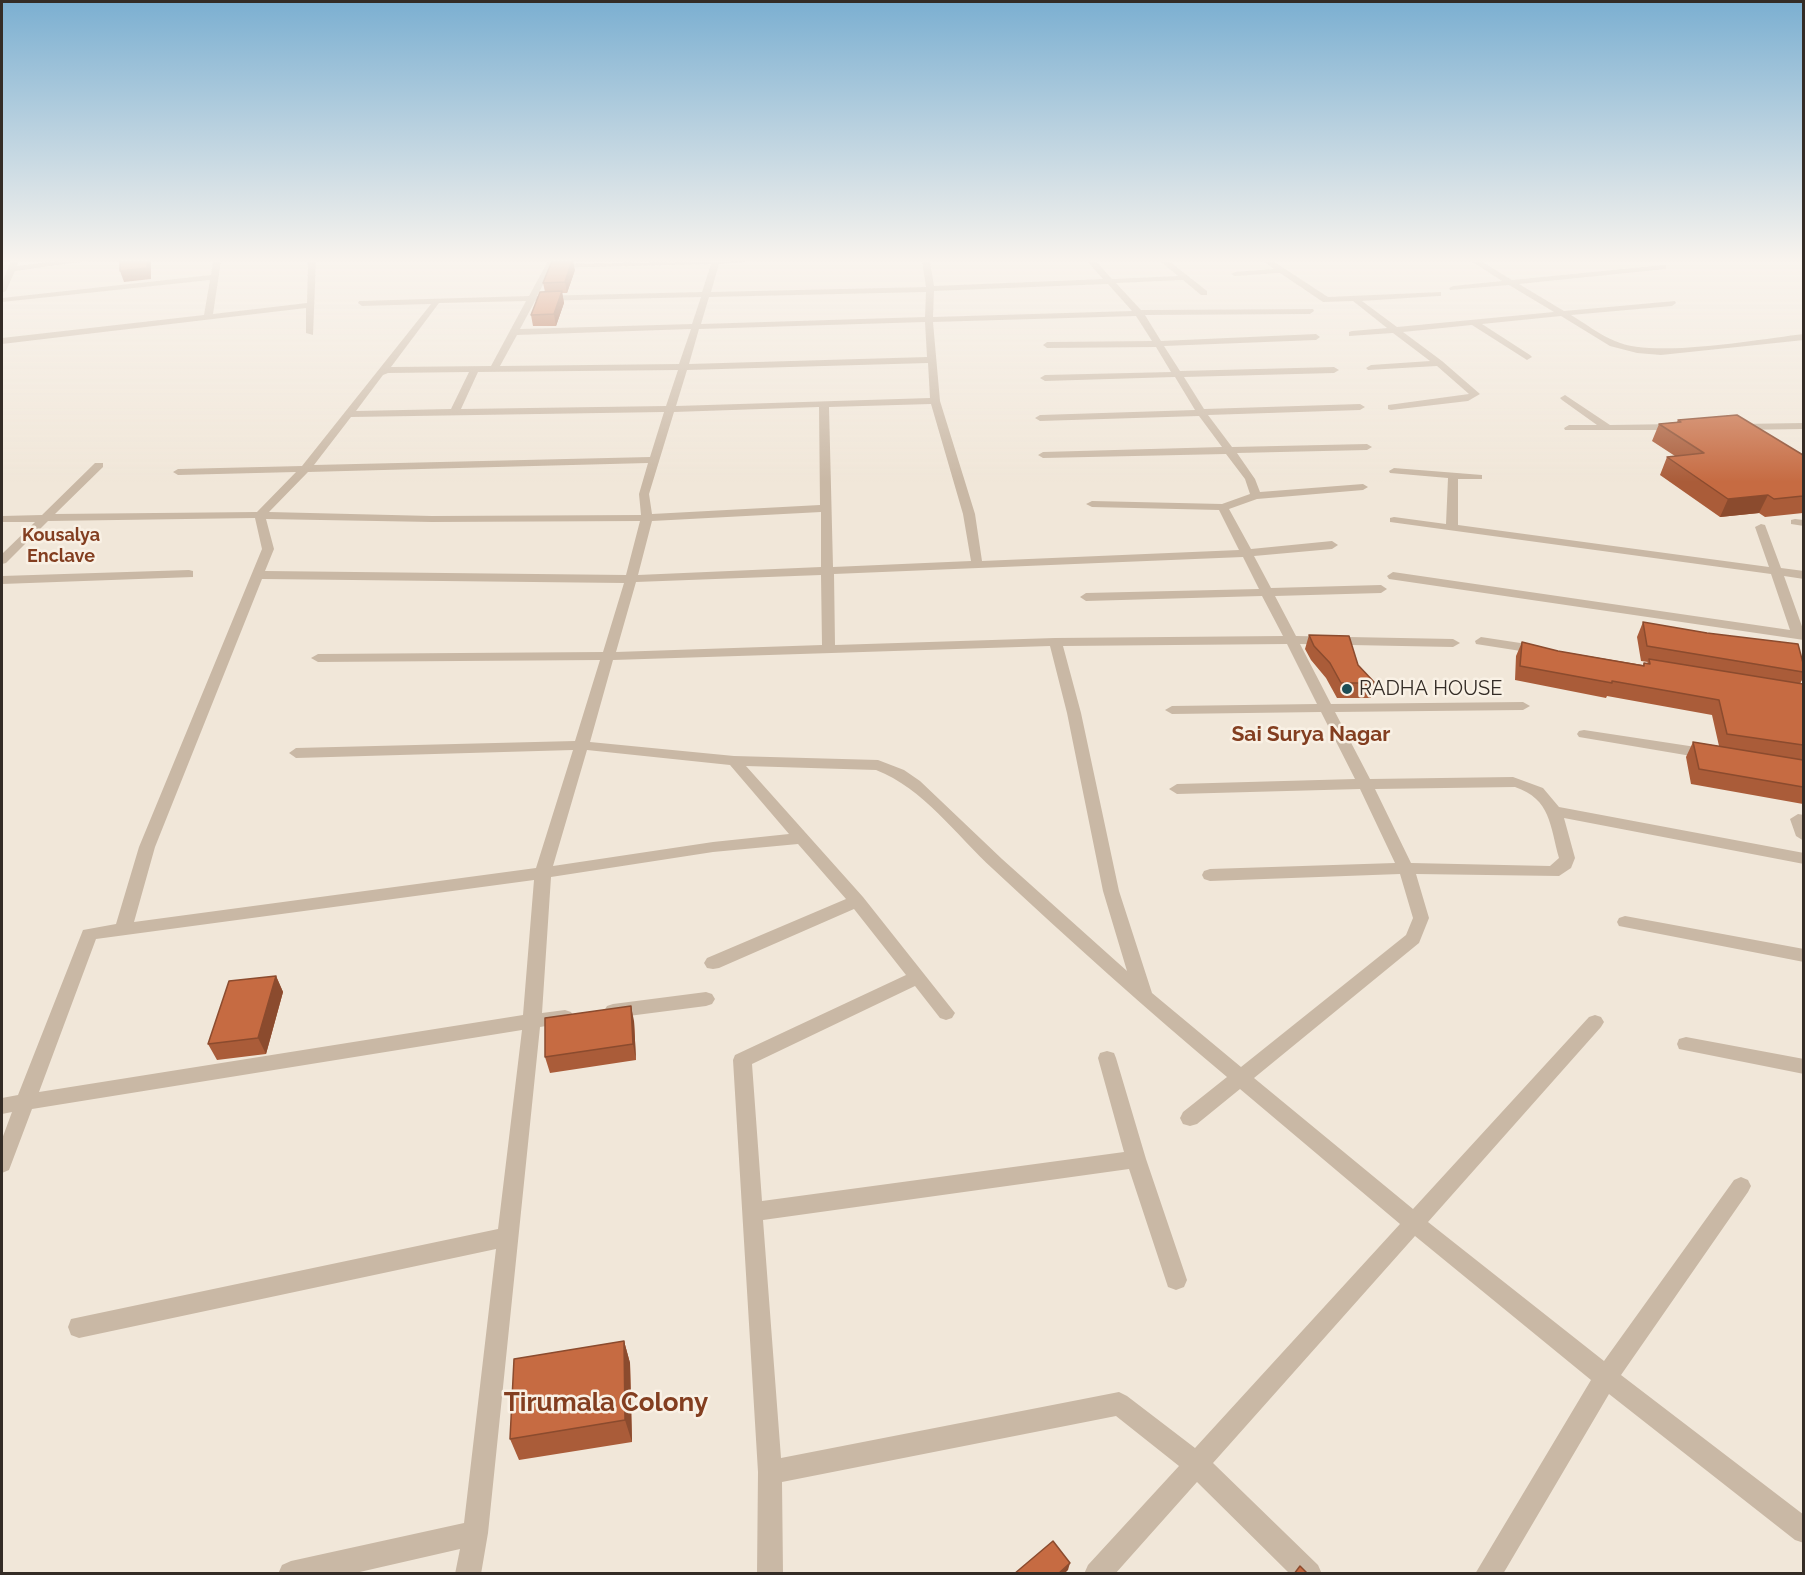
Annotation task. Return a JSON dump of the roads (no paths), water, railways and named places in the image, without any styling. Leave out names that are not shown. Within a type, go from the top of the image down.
[{"type":"street","points":[[2,341],[58,334]]},
{"type":"street","points":[[383,371],[411,334]]},
{"type":"street","points":[[494,369],[513,334]]},
{"type":"street","points":[[468,1574],[475,1533],[506,1237],[532,1021],[543,873],[606,656],[631,579],[647,518],[644,494],[693,334]]},
{"type":"street","points":[[930,334],[935,401],[969,514],[977,564]]},
{"type":"street","points":[[1153,334],[1201,412],[1250,478],[1256,496]]},
{"type":"street","points":[[1391,407],[1475,394],[1403,334]]},
{"type":"street","points":[[1492,334],[1527,357]]},
{"type":"street","points":[[1597,334],[1613,344],[1637,350],[1661,352],[1803,337]]},
{"type":"street","points":[[1047,345],[1159,344],[1316,337]]},
{"type":"street","points":[[260,515],[306,468],[377,374],[383,371],[682,367],[932,360]]},
{"type":"street","points":[[1371,368],[1439,363]]},
{"type":"street","points":[[455,412],[475,369]]},
{"type":"street","points":[[1045,378],[1334,370]]},
{"type":"street","points":[[1565,398],[1608,428]]},
{"type":"street","points":[[347,414],[671,409],[935,401]]},
{"type":"street","points":[[824,405],[829,649]]},
{"type":"street","points":[[1040,418],[1360,406]]},
{"type":"street","points":[[1726,427],[1803,426]]},
{"type":"street","points":[[1569,428],[1691,427]]},
{"type":"street","points":[[1043,455],[1367,447]]},
{"type":"street","points":[[178,472],[655,460]]},
{"type":"street","points":[[2,560],[99,465]]},
{"type":"street","points":[[1394,471],[1478,477]]},
{"type":"street","points":[[1452,528],[1453,475]]},
{"type":"street","points":[[1092,504],[1223,507],[1256,496],[1363,487]]},
{"type":"street","points":[[1190,1118],[1242,1079],[1413,939],[1421,918],[1406,868],[1328,708],[1290,640],[1223,507]]},
{"type":"street","points":[[2,519],[215,514],[432,519],[647,518],[827,508]]},
{"type":"street","points":[[123,929],[147,847],[268,549],[260,515]]},
{"type":"street","points":[[1394,520],[1803,575]]},
{"type":"street","points":[[1761,527],[1774,571],[1801,635]]},
{"type":"street","points":[[258,575],[631,579],[1248,553],[1332,545]]},
{"type":"street","points":[[2,579],[189,574]]},
{"type":"street","points":[[1393,576],[1801,635]]},
{"type":"street","points":[[1086,597],[1381,589]]},
{"type":"street","points":[[318,658],[606,656],[1055,642],[1290,640],[1453,643]]},
{"type":"street","points":[[1481,641],[1550,652]]},
{"type":"street","points":[[1055,642],[1074,713],[1112,891],[1143,996]]},
{"type":"street","points":[[1172,710],[1523,706]]},
{"type":"street","points":[[1584,734],[1723,756]]},
{"type":"street","points":[[296,753],[580,745],[734,761],[878,765],[899,773],[915,784],[996,863],[1143,996],[1414,1223],[1803,1531]]},
{"type":"street","points":[[734,761],[857,901],[946,1013]]},
{"type":"street","points":[[1177,789],[1513,782],[1530,786],[1542,793],[1554,811],[1567,858],[1566,864],[1553,872],[1406,868],[1210,875]]},
{"type":"street","points":[[1554,811],[1803,859]]},
{"type":"street","points":[[1798,819],[1803,836]]},
{"type":"street","points":[[2,1164],[89,934],[543,873],[712,847],[802,838]]},
{"type":"street","points":[[713,963],[857,901]]},
{"type":"street","points":[[1625,922],[1803,956]]},
{"type":"street","points":[[770,1574],[770,1472],[742,1060],[918,977]]},
{"type":"street","points":[[602,1012],[706,999]]},
{"type":"street","points":[[2,1106],[578,1015]]},
{"type":"street","points":[[1097,1574],[1595,1022]]},
{"type":"street","points":[[1686,1044],[1803,1067]]},
{"type":"street","points":[[1107,1058],[1136,1159],[1176,1280]]},
{"type":"street","points":[[751,1212],[1136,1159]]},
{"type":"street","points":[[1488,1574],[1606,1377],[1741,1186]]},
{"type":"street","points":[[79,1327],[506,1237]]},
{"type":"street","points":[[770,1472],[1119,1404],[1195,1463],[1309,1574]]},
{"type":"street","points":[[291,1574],[475,1533]]},
{"type":"place","name":"RADHA HOUSE","points":[[1347,689]]},
{"type":"district","name":"Kousalya Enclave","points":[[61,546]]},
{"type":"district","name":"Sai Surya Nagar","points":[[1311,735]]},
{"type":"district","name":"Tirumala Colony","points":[[606,1403]]}]
